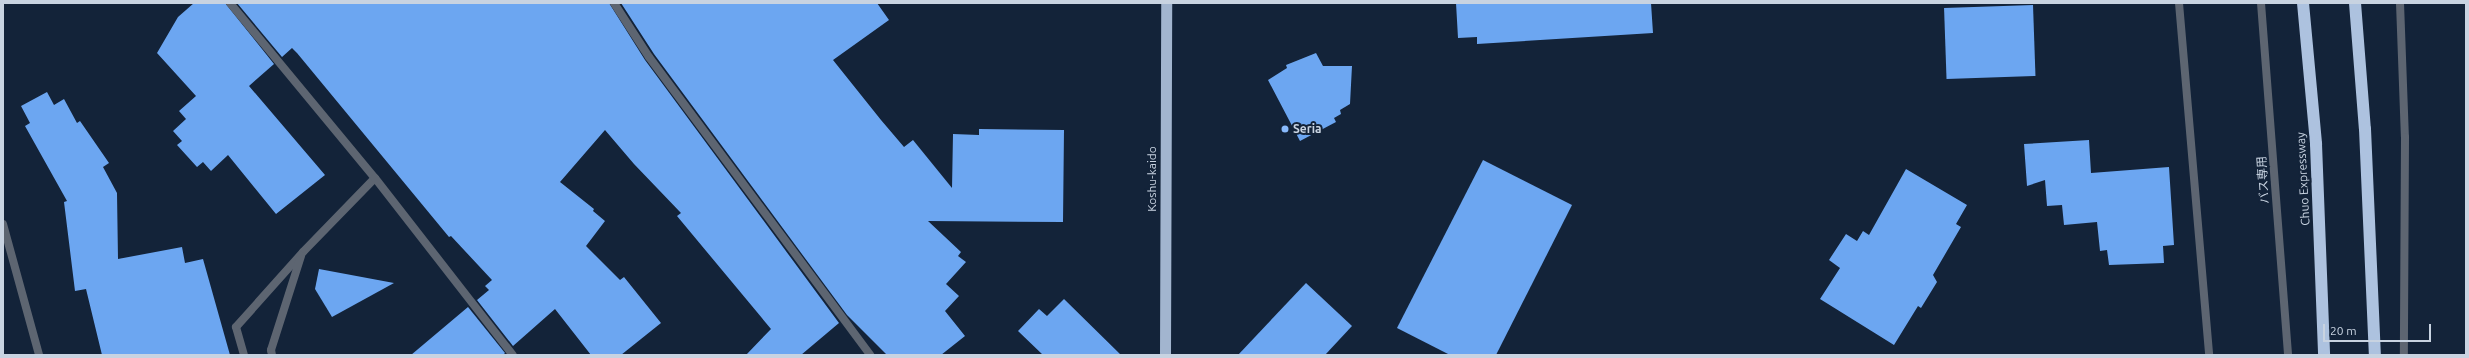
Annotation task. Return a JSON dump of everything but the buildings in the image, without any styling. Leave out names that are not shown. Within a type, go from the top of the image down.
[{"type":"highway","name":"Koshu-kaido","points":[[1165,355],[1166,3]]},
{"type":"highway","name":"Chuo Expressway","points":[[2303,3],[2316,144],[2324,355]]},
{"type":"highway","points":[[2355,3],[2365,129],[2375,355]]},
{"type":"street","points":[[230,3],[375,178],[513,355]]},
{"type":"street","points":[[614,3],[649,57],[870,355]]},
{"type":"street","points":[[2179,3],[2209,355]]},
{"type":"street","name":"バス専用","points":[[2261,3],[2288,355]]},
{"type":"street","points":[[2400,3],[2405,137],[2404,355]]},
{"type":"street","points":[[244,355],[236,328],[303,252],[375,178]]},
{"type":"street","points":[[3,224],[39,355]]},
{"type":"street","points":[[272,355],[271,350],[303,252]]},
{"type":"place","name":"Seria","points":[[1285,129]]}]
